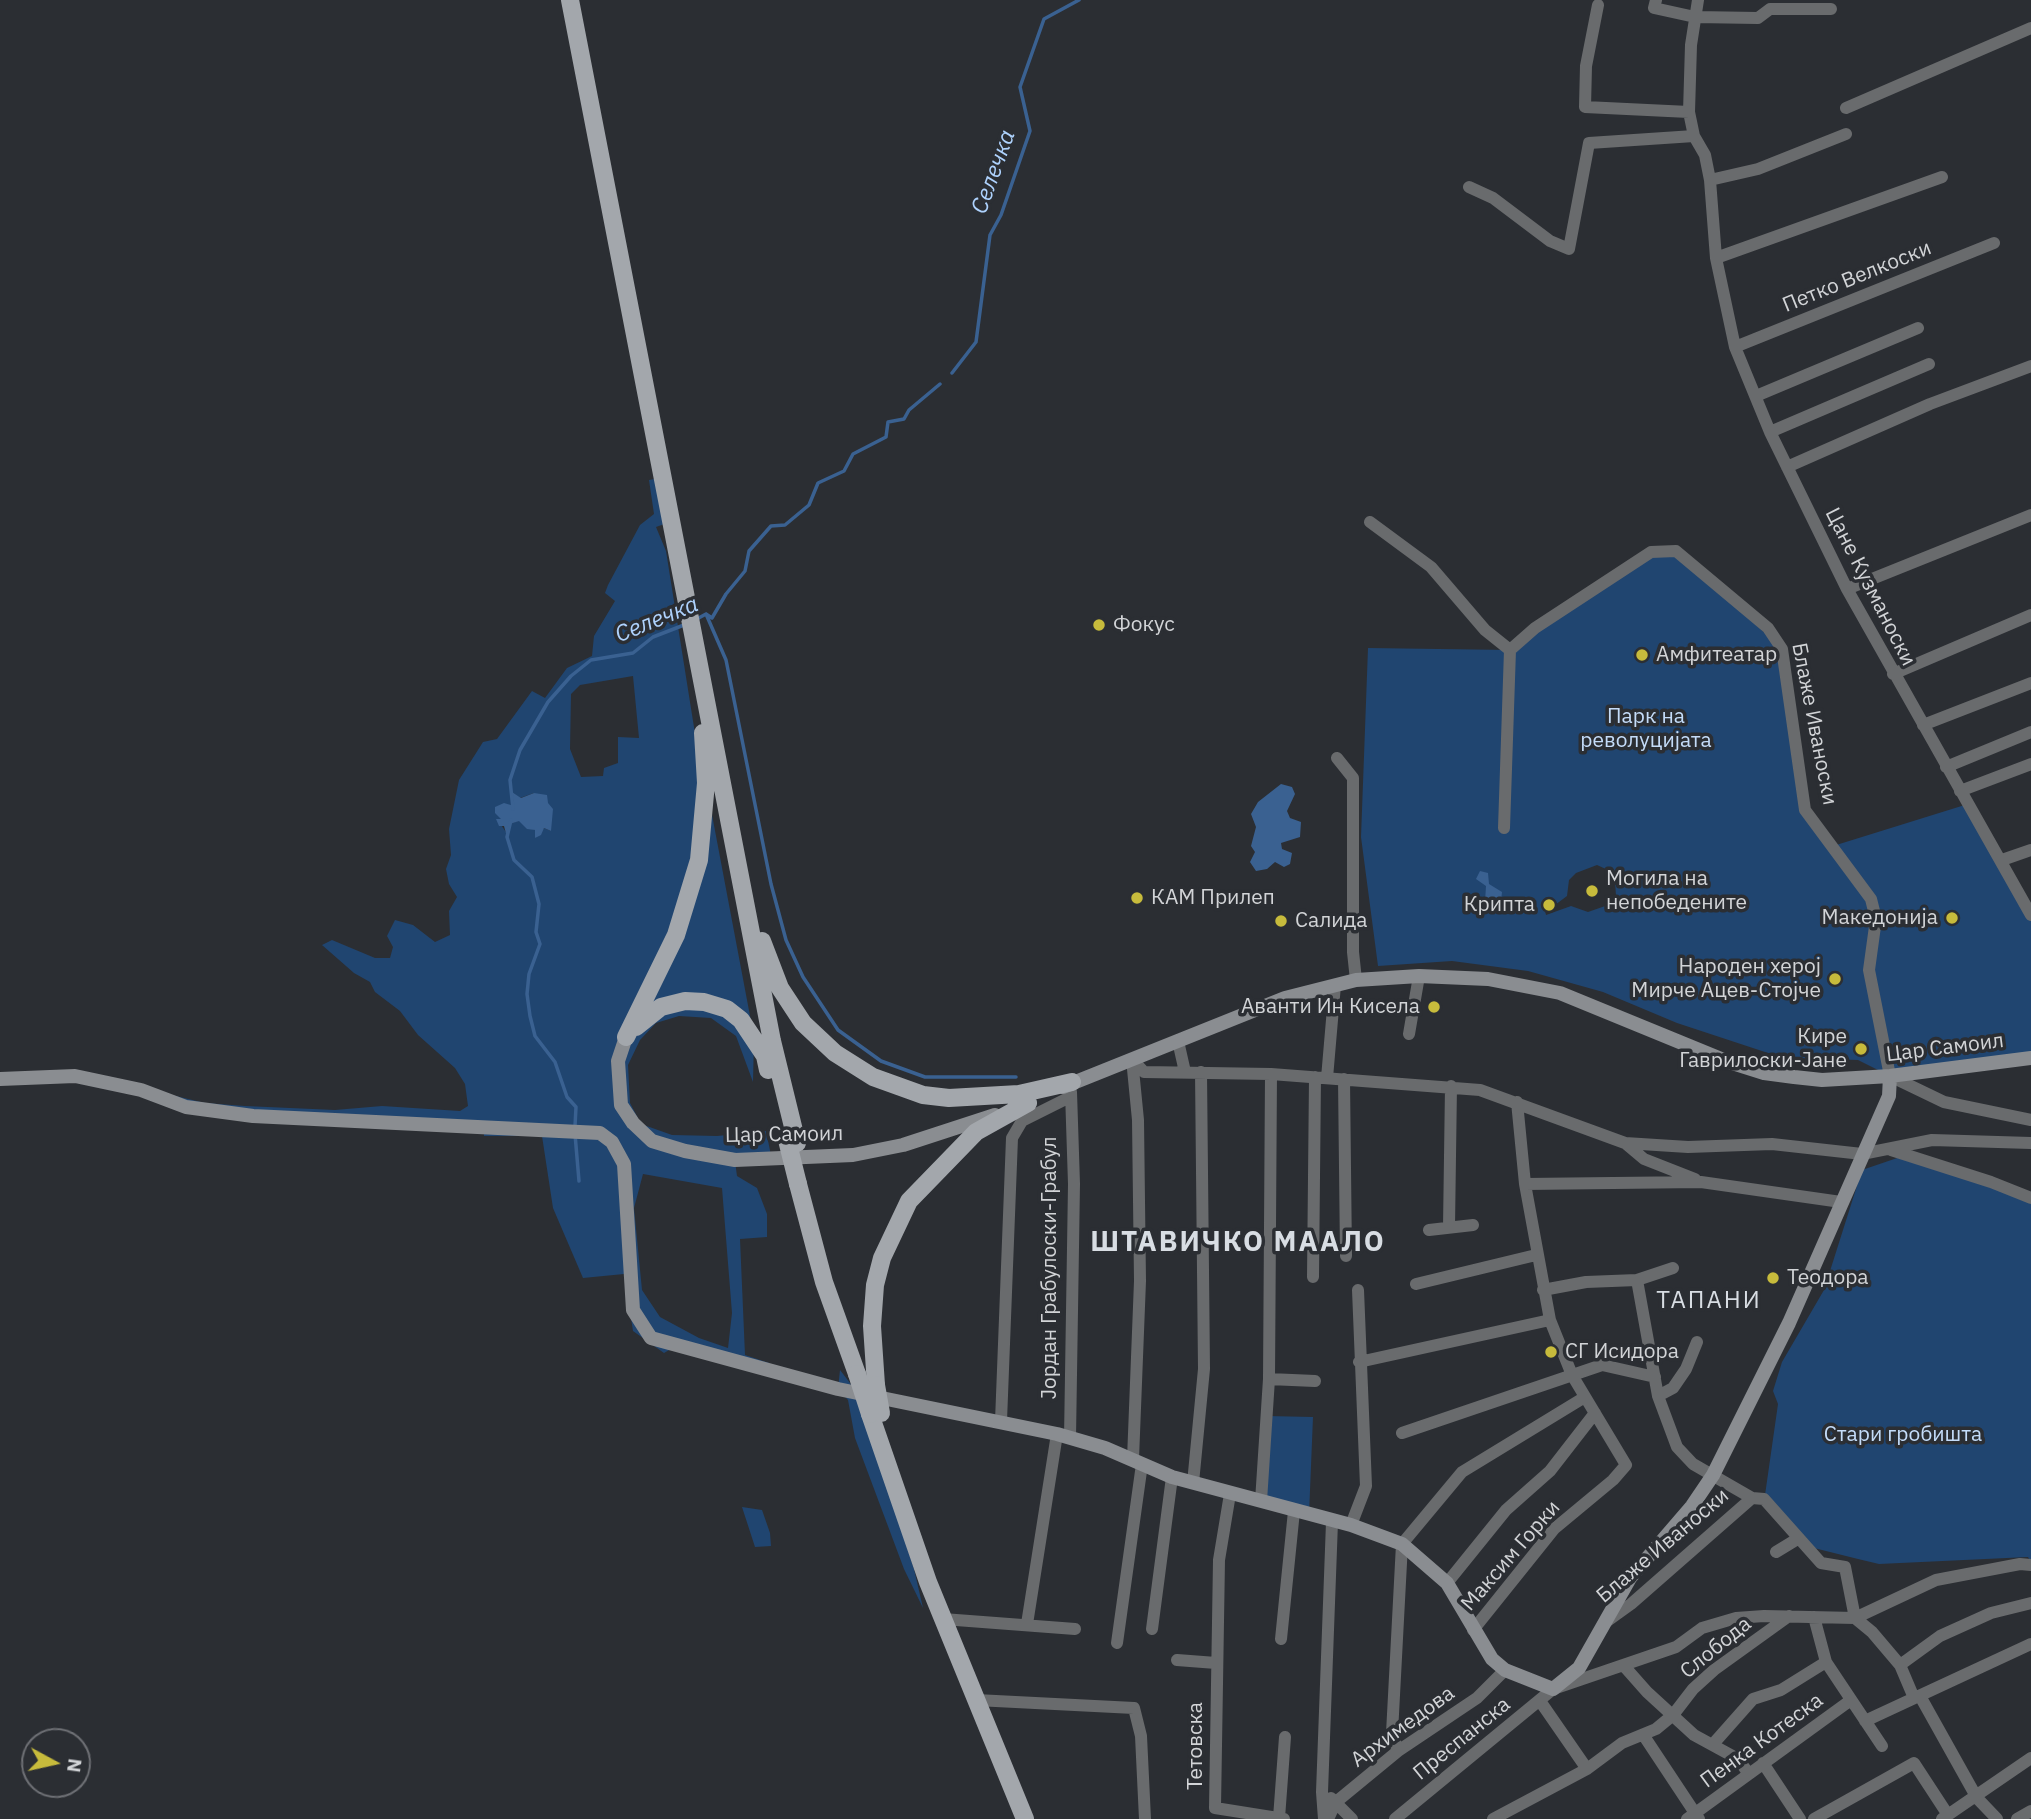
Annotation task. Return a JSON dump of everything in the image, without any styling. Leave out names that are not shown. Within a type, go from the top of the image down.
[{"type":"main road","points":[[570,0],[694,655],[792,1141],[824,1282],[857,1374],[880,1409]]},
{"type":"main road","points":[[626,1037],[676,935],[699,860],[706,783],[694,655]]},
{"type":"main road","points":[[694,655],[723,746],[758,926],[780,988],[803,1023],[835,1053],[873,1077],[923,1095],[983,1098],[1071,1090]]},
{"type":"main road","points":[[626,1037],[648,1015],[661,1007],[685,1001],[704,1002],[727,1009],[741,1020],[765,1056],[792,1141]]},
{"type":"main road","points":[[1025,1819],[943,1619],[880,1409],[872,1326],[875,1285],[882,1258],[909,1201],[976,1132],[1028,1103]]},
{"type":"street","points":[[1656,0],[1654,8],[1695,17],[1758,18],[1770,9],[1831,9]]},
{"type":"street","name":"Цане Кузманоски","points":[[1698,0],[1691,45],[1689,112],[1694,136],[1705,155],[1710,180],[1716,258],[1735,347],[1770,432],[1847,589],[2031,915]]},
{"type":"street","points":[[1598,5],[1586,66],[1586,107],[1689,112]]},
{"type":"street","points":[[1846,108],[2031,28]]},
{"type":"street","points":[[1710,180],[1758,169],[1846,134]]},
{"type":"street","points":[[1469,187],[1493,198],[1550,241],[1569,250],[1589,144],[1694,136]]},
{"type":"street","points":[[1716,258],[1942,177]]},
{"type":"street","name":"Петко Велкоски","points":[[1735,347],[1994,243]]},
{"type":"street","points":[[1756,396],[1918,328]]},
{"type":"street","points":[[1770,432],[1928,364]]},
{"type":"street","points":[[1787,467],[1930,404],[2031,366]]},
{"type":"street","points":[[1847,589],[2031,515]]},
{"type":"street","points":[[1370,523],[1431,566],[1485,629],[1510,650],[1503,828]]},
{"type":"street","name":"Блаже Иваноски","points":[[1510,650],[1535,628],[1651,552],[1664,550],[1676,551],[1683,556],[1768,628],[1782,649],[1805,810],[1871,899],[1876,919],[1869,970],[1890,1076],[1889,1096],[1789,1323],[1713,1475],[1692,1506],[1630,1578],[1579,1668],[1553,1689]]},
{"type":"street","points":[[1893,674],[2031,615]]},
{"type":"street","points":[[1923,726],[2031,683]]},
{"type":"street","points":[[1946,767],[2031,732]]},
{"type":"street","points":[[1338,758],[1353,778],[1353,939],[1356,980]]},
{"type":"street","points":[[1960,791],[2031,764]]},
{"type":"street","points":[[2002,860],[2031,850]]},
{"type":"street","points":[[1409,1034],[1419,976]]},
{"type":"street","name":"Цар Самоил","points":[[626,1037],[618,1061],[617,1082],[621,1105],[632,1123],[652,1141],[662,1145],[735,1160],[853,1155],[903,1145],[1071,1090],[1132,1059],[1285,998],[1356,980],[1419,976],[1477,978],[1560,993],[1764,1073],[1822,1080],[1890,1076],[2031,1058]]},
{"type":"street","points":[[1313,1277],[1321,1078],[1335,985]]},
{"type":"street","points":[[1178,1041],[1185,1072]]},
{"type":"street","points":[[1132,1059],[1144,1072],[1271,1074],[1480,1090],[1625,1143],[1688,1147],[1772,1144],[1862,1154],[1932,1140],[2031,1143]]},
{"type":"street","points":[[1117,1643],[1138,1461],[1138,1120],[1132,1059]]},
{"type":"street","points":[[1193,1483],[1204,1369],[1201,1072]]},
{"type":"street","points":[[1261,1501],[1269,1379],[1271,1074]]},
{"type":"street","name":"Јордан Грабулоски-Грабул","points":[[0,1079],[75,1076],[141,1090],[186,1107],[253,1116],[600,1132],[612,1142],[624,1164],[634,1310],[651,1338],[880,1409],[1001,1421],[1064,1436],[1138,1461],[1172,1477],[1351,1525],[1402,1544],[1447,1583],[1492,1659],[1505,1670],[1553,1689]]},
{"type":"street","points":[[1890,1076],[1944,1102],[2031,1120]]},
{"type":"street","points":[[1344,1080],[1346,1256]]},
{"type":"street","points":[[1449,1227],[1451,1086]]},
{"type":"street","name":"Јордан Грабулоски-Грабул","points":[[1001,1421],[1013,1138],[1022,1121],[1071,1090]]},
{"type":"street","name":"Јордан Грабулоски-Грабул","points":[[1064,1436],[1074,1184],[1071,1090]]},
{"type":"street","name":"Максим Горки","points":[[1473,1630],[1554,1529],[1614,1480],[1626,1465],[1572,1375],[1550,1320],[1525,1184],[1517,1102]]},
{"type":"street","points":[[1625,1143],[1644,1159],[1701,1182]]},
{"type":"street","points":[[1891,1150],[1991,1182],[2031,1198]]},
{"type":"street","points":[[1525,1184],[1701,1182],[1841,1202]]},
{"type":"street","points":[[1429,1230],[1473,1225]]},
{"type":"street","points":[[1416,1283],[1536,1255]]},
{"type":"street","points":[[1543,1290],[1586,1282],[1637,1280],[1673,1268]]},
{"type":"street","points":[[1637,1280],[1658,1396],[1677,1447],[1693,1464],[1713,1475]]},
{"type":"street","points":[[1351,1525],[1366,1486],[1358,1290]]},
{"type":"street","points":[[1359,1362],[1550,1320]]},
{"type":"street","points":[[1658,1396],[1673,1388],[1686,1369],[1697,1342]]},
{"type":"street","points":[[1402,1433],[1602,1365],[1655,1377]]},
{"type":"street","points":[[1269,1379],[1315,1381]]},
{"type":"street","points":[[1398,1751],[1392,1733],[1402,1544],[1462,1472],[1586,1397]]},
{"type":"street","points":[[1447,1583],[1506,1510],[1550,1471],[1595,1413]]},
{"type":"street","points":[[1027,1624],[1064,1436]]},
{"type":"street","name":"Блаже Иваноски","points":[[1713,1475],[1752,1498],[1764,1499],[1821,1563],[1845,1567],[1855,1618]]},
{"type":"street","points":[[1152,1629],[1172,1477]]},
{"type":"street","name":"Тетовска","points":[[1230,1494],[1219,1560],[1215,1808],[1281,1819],[1285,1737]]},
{"type":"street","name":"Блаже Иваноски","points":[[1601,1626],[1632,1604],[1752,1498]]},
{"type":"street","points":[[1281,1639],[1294,1511]]},
{"type":"street","points":[[1326,1819],[1322,1792],[1332,1521]]},
{"type":"street","points":[[1776,1552],[1799,1538]]},
{"type":"street","points":[[1553,1689],[1676,1647],[1702,1628],[1736,1618],[1855,1618],[1936,1580],[2020,1564],[2031,1565]]},
{"type":"street","points":[[1900,1665],[1940,1636],[1991,1613],[2031,1603]]},
{"type":"street","name":"Слобода","points":[[1493,1819],[1587,1769],[1622,1743],[1644,1736],[1673,1716],[1693,1689],[1714,1670],[1789,1616]]},
{"type":"street","name":"Пенка Котеска","points":[[1814,1617],[1826,1662],[1882,1746]]},
{"type":"street","points":[[1855,1618],[1872,1632],[1900,1665],[1978,1798],[1997,1819]]},
{"type":"street","points":[[943,1619],[1076,1629]]},
{"type":"street","points":[[1865,1721],[2031,1644]]},
{"type":"street","points":[[1177,1660],[1216,1662]]},
{"type":"street","points":[[1714,1743],[1753,1699],[1781,1690],[1826,1662]]},
{"type":"street","points":[[1625,1666],[1647,1692],[1673,1716],[1695,1735],[1714,1743],[1738,1759],[1749,1774]]},
{"type":"street","name":"Архимедова","points":[[1326,1819],[1336,1802],[1398,1751],[1477,1698],[1505,1670]]},
{"type":"street","name":"Преспанска","points":[[1395,1819],[1553,1689]]},
{"type":"street","points":[[976,1700],[1134,1708],[1141,1736],[1145,1819]]},
{"type":"street","name":"Пенка Котеска","points":[[1679,1819],[1694,1817],[1851,1700]]},
{"type":"street","points":[[1540,1701],[1587,1769]]},
{"type":"street","points":[[1644,1736],[1694,1817]]},
{"type":"street","points":[[1814,1819],[1914,1763],[1945,1817],[1978,1798],[2031,1758]]},
{"type":"street","points":[[1763,1763],[1800,1819]]},
{"type":"street","points":[[1322,1792],[1352,1819]]},
{"type":"street","points":[[2017,1819],[2031,1811]]},
{"type":"green space","points":[[660,478],[670,522],[656,527],[666,551],[700,765],[706,783],[754,1037],[753,1082],[736,1036],[711,1018],[679,1016],[656,1023],[640,1040],[628,1065],[630,1103],[641,1124],[672,1135],[717,1136],[766,1131],[772,1160],[735,1161],[737,1176],[757,1188],[767,1214],[767,1237],[740,1239],[745,1355],[769,1363],[768,1371],[676,1346],[664,1353],[633,1331],[624,1274],[583,1278],[553,1208],[542,1136],[484,1136],[484,1127],[186,1107],[163,1093],[205,1103],[335,1110],[382,1106],[460,1111],[468,1106],[465,1084],[455,1068],[418,1035],[400,1011],[375,992],[370,982],[354,973],[322,945],[332,940],[375,958],[390,958],[393,947],[387,936],[395,920],[413,925],[435,942],[450,935],[449,911],[457,897],[449,884],[446,869],[451,855],[449,829],[459,780],[483,742],[497,739],[532,691],[545,698],[567,668],[592,656],[594,636],[615,601],[605,593],[608,585],[640,525],[654,514],[649,480]],"holes":[[[633,676],[639,738],[618,737],[618,763],[604,768],[603,776],[581,777],[570,749],[571,694],[580,685]],[[513,793],[520,798],[534,793],[551,831],[544,828],[535,838],[535,830],[520,820],[510,824],[508,835],[497,819],[502,820],[514,806]],[[643,1174],[722,1188],[732,1313],[728,1348],[699,1338],[660,1317],[642,1290],[634,1208]]]},
{"type":"green space","name":"Парк на револуцијата","points":[[1676,551],[1782,649],[1805,810],[1833,846],[1968,804],[2031,915],[2031,1058],[1890,1076],[1858,1060],[1797,1058],[1768,1053],[1677,1023],[1603,992],[1528,971],[1452,961],[1378,966],[1361,837],[1368,648],[1510,650],[1651,552]],"holes":[[[1597,865],[1608,870],[1615,881],[1616,896],[1611,904],[1588,912],[1571,906],[1546,915],[1544,906],[1549,903],[1555,905],[1567,896],[1569,880],[1576,873]]]},
{"type":"green space","name":"Стари гробишта","points":[[1903,1156],[2031,1198],[2031,1562],[2028,1557],[1879,1564],[1814,1548],[1765,1495],[1778,1404],[1773,1391],[1782,1362],[1824,1290],[1862,1170]]},
{"type":"green space","points":[[840,1370],[850,1383],[872,1438],[914,1569],[923,1608],[904,1569],[855,1438],[848,1400],[838,1389]]},
{"type":"green space","points":[[1266,1416],[1313,1417],[1309,1515],[1261,1501]]},
{"type":"green space","points":[[742,1507],[762,1510],[770,1533],[771,1546],[755,1547]]},
{"type":"shaded area","points":[[1281,784],[1292,787],[1295,794],[1287,811],[1290,818],[1301,822],[1300,837],[1281,843],[1282,849],[1292,853],[1290,864],[1284,867],[1275,862],[1267,869],[1256,871],[1250,862],[1255,852],[1251,846],[1256,827],[1251,814],[1258,802]]},
{"type":"shaded area","points":[[512,792],[521,798],[534,793],[547,795],[548,803],[553,809],[551,831],[544,828],[541,835],[535,838],[535,830],[527,829],[519,821],[510,824],[507,837],[504,826],[499,826],[496,819],[501,819],[495,813],[495,807],[504,803],[514,806]]},
{"type":"shaded area","points":[[1480,871],[1488,873],[1489,884],[1502,892],[1501,901],[1497,905],[1485,902],[1486,886],[1476,879]]},
{"type":"waterway","name":"Селечка","points":[[952,373],[976,342],[990,235],[1001,215],[1030,131],[1020,87],[1044,19],[1079,0]]},
{"type":"waterway","name":"Селечка","points":[[695,620],[706,614],[712,618],[726,594],[745,571],[749,551],[771,526],[785,525],[809,505],[818,483],[844,471],[853,454],[886,437],[888,422],[904,419],[909,410],[940,384]]},
{"type":"waterway","points":[[706,614],[726,660],[771,884],[786,940],[803,977],[838,1030],[881,1061],[925,1077],[1016,1077]]},
{"type":"waterway","name":"Селечка","points":[[513,809],[510,780],[520,750],[548,702],[571,676],[591,660],[633,653],[653,637],[684,625]]},
{"type":"waterway","name":"Селечка","points":[[511,820],[507,837],[514,860],[532,877],[539,904],[536,932],[540,944],[529,974],[527,994],[530,1016],[535,1036],[555,1062],[567,1097],[576,1107],[575,1126]]},
{"type":"waterway","name":"Селечка","points":[[575,1134],[579,1181]]},
{"type":"place","name":"Фокус","points":[[1099,625]]},
{"type":"place","name":"Амфитеатар","points":[[1642,655]]},
{"type":"place","name":"Могила на непобедените","points":[[1592,891]]},
{"type":"place","name":"КАМ Прилеп","points":[[1137,898]]},
{"type":"place","name":"Крипта","points":[[1549,905]]},
{"type":"place","name":"Македонија","points":[[1952,918]]},
{"type":"place","name":"Салида","points":[[1281,921]]},
{"type":"place","name":"Народен херој Мирче Ацев-Стојче","points":[[1835,979]]},
{"type":"place","name":"Аванти Ин Кисела","points":[[1434,1007]]},
{"type":"place","name":"Кире Гаврилоски-Јане","points":[[1861,1049]]},
{"type":"place","name":"Теодора","points":[[1773,1278]]},
{"type":"place","name":"СГ Исидора","points":[[1551,1352]]},
{"type":"district","name":"ШТАВИЧКО МААЛО","points":[[1238,1243]]},
{"type":"district","name":"ТАПАНИ","points":[[1709,1301]]}]
